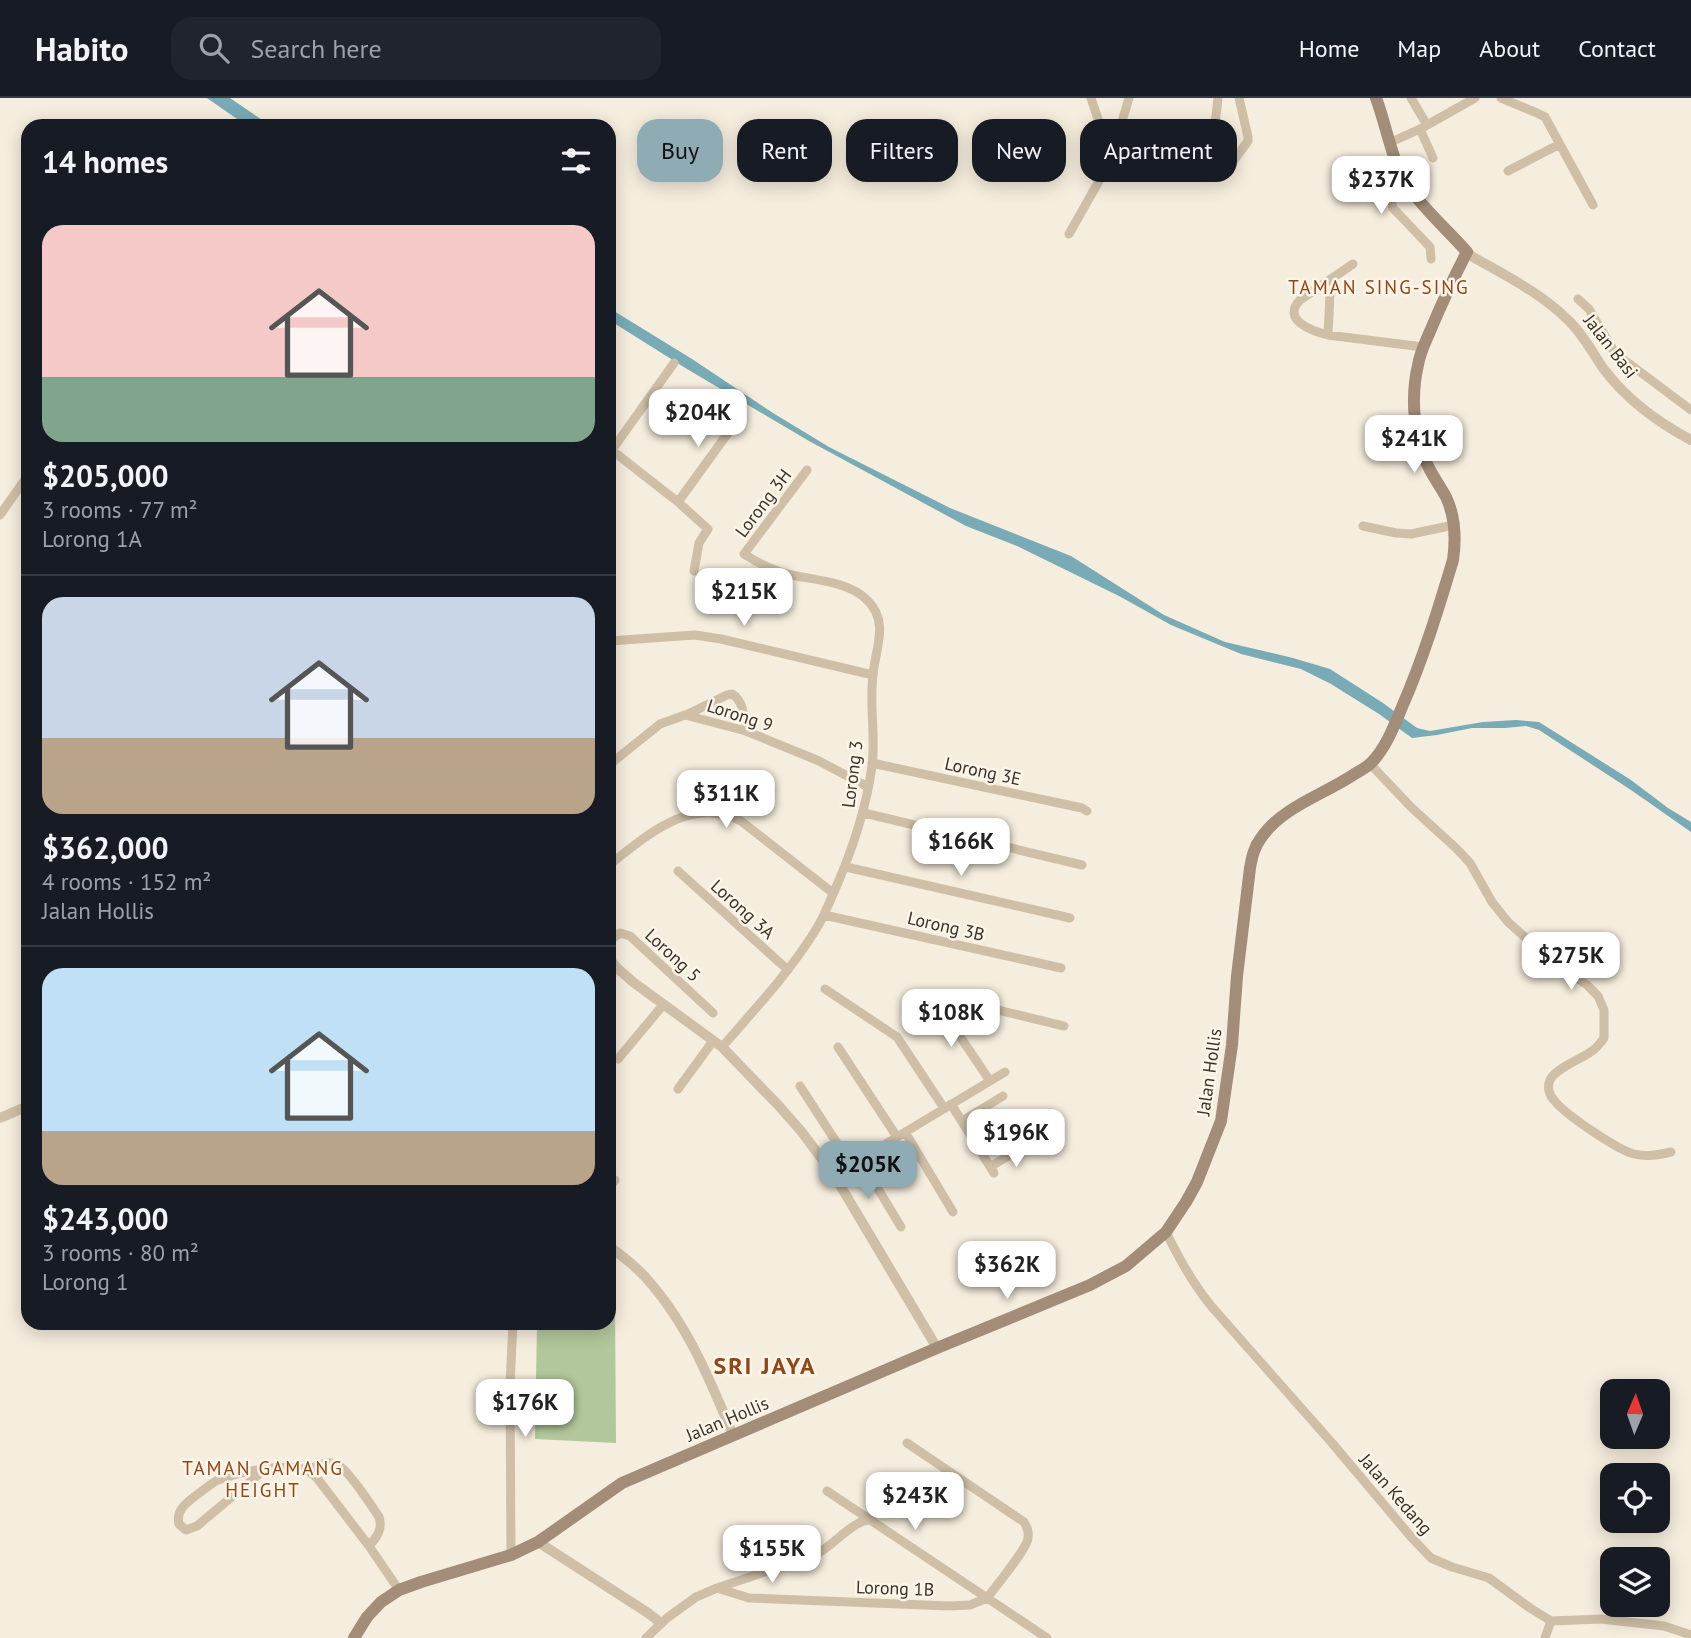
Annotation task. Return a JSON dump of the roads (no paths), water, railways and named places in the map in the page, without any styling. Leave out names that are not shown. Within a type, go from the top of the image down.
[{"type":"main road","points":[[1376,98],[1407,184],[1467,252]]},
{"type":"main road","name":"Jalan Hollis","points":[[354,1638],[368,1616],[398,1590],[511,1555],[538,1542],[622,1483],[1090,1285],[1126,1266],[1166,1232],[1197,1182],[1221,1121],[1253,852],[1270,825],[1370,764],[1384,746],[1420,663],[1453,560],[1454,525],[1447,499],[1430,471],[1419,442],[1414,415],[1415,386],[1423,347],[1467,252]]},
{"type":"street","points":[[1091,98],[1098,119]]},
{"type":"street","points":[[1123,119],[1129,98]]},
{"type":"street","points":[[1219,98],[1211,160],[1214,167],[1220,170],[1229,167],[1248,141],[1240,98]]},
{"type":"street","points":[[1411,98],[1433,158]]},
{"type":"street","points":[[1390,143],[1475,98]]},
{"type":"street","points":[[1501,98],[1541,114],[1594,205]]},
{"type":"street","points":[[1508,171],[1560,144]]},
{"type":"street","points":[[1069,234],[1098,182]]},
{"type":"street","points":[[1407,184],[1393,195],[1393,208],[1430,247],[1431,259]]},
{"type":"street","name":"Jalan Basi","points":[[1467,252],[1541,296],[1557,309],[1576,328],[1604,369],[1628,396],[1656,419],[1691,440]]},
{"type":"street","points":[[1353,264],[1293,306],[1299,322],[1328,335],[1423,347]]},
{"type":"street","points":[[1328,335],[1330,293]]},
{"type":"street","points":[[1578,299],[1588,309],[1615,353],[1691,410]]},
{"type":"street","points":[[616,442],[674,363]]},
{"type":"street","points":[[678,502],[741,415]]},
{"type":"street","points":[[616,453],[708,529],[699,543],[694,571]]},
{"type":"street","name":"Lorong 3H","points":[[744,554],[807,470]]},
{"type":"street","points":[[0,515],[21,485]]},
{"type":"street","points":[[1363,526],[1411,534],[1454,525]]},
{"type":"street","name":"Lorong 3","points":[[678,1089],[788,970],[815,931],[846,867],[864,813],[872,763],[873,675],[881,632],[876,610],[868,600],[849,587],[770,569],[744,554]]},
{"type":"street","points":[[616,641],[695,635],[873,675]]},
{"type":"street","points":[[685,715],[732,694],[741,704],[746,731]]},
{"type":"street","name":"Lorong 9","points":[[616,759],[660,724],[685,715],[746,731],[820,761],[868,787]]},
{"type":"street","name":"Lorong 3E","points":[[872,763],[1087,811]]},
{"type":"street","points":[[1370,764],[1470,863],[1492,902],[1508,922],[1548,957],[1593,990],[1602,1003],[1605,1017],[1604,1038],[1592,1052],[1552,1076],[1549,1083],[1550,1095],[1554,1101],[1582,1124],[1626,1151],[1651,1156],[1671,1152]]},
{"type":"street","points":[[616,860],[654,830],[700,812],[712,811],[728,814],[741,821],[834,893]]},
{"type":"street","points":[[864,813],[1082,865]]},
{"type":"street","points":[[846,867],[1070,918]]},
{"type":"street","name":"Lorong 3A","points":[[678,871],[788,970]]},
{"type":"street","name":"Lorong 3B","points":[[824,915],[1061,968]]},
{"type":"street","name":"Lorong 5","points":[[616,936],[620,933],[630,936],[713,1013]]},
{"type":"street","points":[[616,970],[718,1044],[779,1106],[834,1175],[937,1348]]},
{"type":"street","points":[[825,989],[897,1037],[962,1121],[992,1170],[1026,1145]]},
{"type":"street","points":[[989,1082],[947,1017],[948,1001],[956,1000],[1064,1026]]},
{"type":"street","points":[[618,1059],[663,1004]]},
{"type":"street","points":[[838,1047],[953,1212]]},
{"type":"street","points":[[834,1175],[1005,1072]]},
{"type":"street","points":[[800,1086],[901,1227]]},
{"type":"street","points":[[962,1121],[1003,1096]]},
{"type":"street","points":[[0,1118],[21,1109]]},
{"type":"street","name":"Jalan Kedang","points":[[1166,1232],[1207,1301],[1431,1558],[1489,1578],[1551,1621]]},
{"type":"street","points":[[616,1252],[645,1276],[682,1327],[706,1371],[733,1436]]},
{"type":"street","points":[[511,1555],[510,1385],[513,1330]]},
{"type":"street","points":[[907,1443],[1024,1522],[1027,1527],[1027,1544],[987,1598]]},
{"type":"street","points":[[307,1471],[331,1462],[339,1465],[348,1475],[381,1522],[379,1534],[369,1546]]},
{"type":"street","points":[[265,1469],[197,1526],[186,1530],[178,1524],[180,1510],[185,1505],[206,1488],[228,1477],[265,1469],[299,1468],[317,1478],[369,1546],[398,1590]]},
{"type":"street","points":[[827,1491],[1047,1638]]},
{"type":"street","points":[[646,1638],[696,1597],[816,1555],[860,1522],[869,1520]]},
{"type":"street","points":[[538,1542],[661,1623]]},
{"type":"street","name":"Lorong 1B","points":[[718,1588],[749,1598],[949,1606],[970,1605],[987,1598]]},
{"type":"street","points":[[1545,1638],[1551,1621],[1601,1619],[1664,1626],[1691,1635]]},
{"type":"water","points":[[207,98],[230,98],[261,119],[237,119]]},
{"type":"water","points":[[616,312],[829,447],[950,508],[1071,556],[1164,615],[1225,642],[1330,669],[1417,728],[1430,731],[1483,722],[1539,722],[1631,780],[1691,822],[1691,832],[1539,730],[1526,726],[1472,728],[1412,738],[1331,684],[1301,669],[1241,654],[1171,625],[1017,546],[966,526],[809,441],[616,324]]},
{"type":"district","name":"TAMAN SING-SING","points":[[1379,287]]},
{"type":"district","name":"SRI JAYA","points":[[765,1365]]},
{"type":"district","name":"TAMAN GAMANG HEIGHT","points":[[263,1479]]}]
